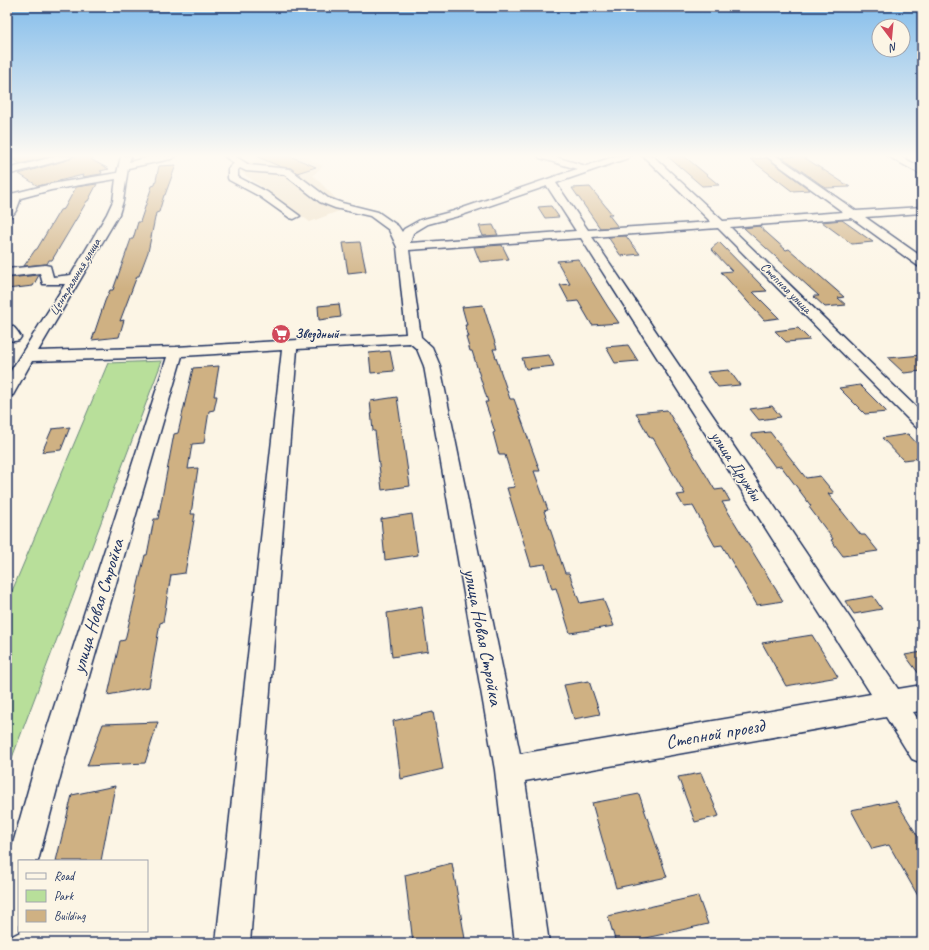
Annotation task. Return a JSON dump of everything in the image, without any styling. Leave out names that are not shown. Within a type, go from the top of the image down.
[{"type":"street","points":[[7,215],[11,210],[12,200]]},
{"type":"street","name":"Центральная улица","points":[[7,391],[113,214],[118,200]]},
{"type":"street","points":[[272,200],[294,216]]},
{"type":"street","points":[[28,356],[176,352],[414,338],[403,247],[394,228],[374,214],[339,206],[325,200]]},
{"type":"street","points":[[403,247],[408,231],[424,222],[458,213],[496,200]]},
{"type":"street","name":"улица Дружбы","points":[[562,200],[922,749]]},
{"type":"street","name":"Степная улица","points":[[695,200],[922,422]]},
{"type":"street","points":[[834,200],[922,263]]},
{"type":"street","points":[[403,247],[922,210]]},
{"type":"street","points":[[7,273],[45,269],[48,281],[75,279]]},
{"type":"street","name":"улица Новая Стройка","points":[[414,338],[424,347],[432,366],[509,770],[532,943]]},
{"type":"street","points":[[233,943],[290,346]]},
{"type":"street","name":"улица Новая Стройка","points":[[23,860],[49,766],[176,352]]},
{"type":"street","name":"Степной проезд","points":[[509,770],[922,698]]},
{"type":"street","points":[[7,921],[18,881]]},
{"type":"shaded area","points":[[280,200],[337,200],[340,203],[339,211],[310,222]]},
{"type":"green space","points":[[162,361],[7,771],[7,603],[108,363]]},
{"type":"building","points":[[69,200],[88,200],[52,260],[49,260],[47,264],[24,266],[37,249],[60,210],[64,209]]},
{"type":"building","points":[[147,200],[162,200],[159,212],[156,213],[148,252],[120,321],[124,320],[119,337],[92,340],[105,301],[110,290],[113,290],[131,239],[133,239],[138,222],[140,222]]},
{"type":"building","points":[[581,200],[601,200],[612,214],[608,214],[618,227],[600,228]]},
{"type":"building","points":[[551,206],[559,217],[545,218],[538,207]]},
{"type":"building","points":[[842,220],[873,242],[852,244],[822,222]]},
{"type":"building","points":[[493,225],[498,235],[483,236],[479,226]]},
{"type":"building","points":[[759,226],[786,250],[789,249],[844,297],[838,298],[846,305],[825,307],[813,296],[819,296],[744,228]]},
{"type":"building","points":[[626,236],[640,254],[621,256],[608,237]]},
{"type":"building","points":[[360,242],[366,271],[348,273],[343,243]]},
{"type":"building","points":[[719,242],[767,291],[753,292],[779,318],[764,320],[721,272],[732,271],[711,249]]},
{"type":"building","points":[[502,245],[509,259],[480,262],[474,247]]},
{"type":"building","points":[[578,259],[619,323],[592,325],[578,301],[569,302],[560,285],[570,284],[557,261]]},
{"type":"building","points":[[39,275],[33,286],[7,289],[7,278]]},
{"type":"building","points":[[339,304],[341,317],[319,320],[318,306]]},
{"type":"building","points":[[483,305],[497,349],[493,349],[510,399],[514,399],[540,471],[534,471],[548,510],[544,511],[565,573],[569,573],[580,603],[603,599],[614,626],[570,633],[556,588],[552,589],[545,564],[531,566],[507,488],[515,487],[505,455],[499,455],[493,433],[495,432],[485,402],[488,402],[466,337],[469,337],[462,307]]},
{"type":"building","points":[[798,328],[810,340],[786,342],[775,331]]},
{"type":"building","points":[[628,345],[638,361],[615,363],[606,347]]},
{"type":"building","points":[[390,351],[394,371],[371,373],[369,353]]},
{"type":"building","points":[[549,355],[554,366],[526,369],[522,358]]},
{"type":"building","points":[[922,355],[922,371],[904,373],[888,358]]},
{"type":"building","points":[[219,366],[214,396],[217,396],[214,410],[209,411],[204,443],[192,444],[188,469],[198,468],[191,514],[195,514],[185,573],[171,575],[163,622],[160,623],[149,687],[108,695],[120,641],[125,640],[145,555],[147,555],[154,519],[158,519],[174,434],[178,433],[193,368]]},
{"type":"building","points":[[729,370],[740,385],[718,387],[707,372]]},
{"type":"building","points":[[860,385],[887,412],[865,414],[839,388]]},
{"type":"building","points":[[397,397],[410,486],[382,490],[370,401]]},
{"type":"building","points":[[772,406],[781,417],[759,420],[750,409]]},
{"type":"building","points":[[667,410],[715,490],[723,489],[730,501],[722,502],[783,601],[757,605],[722,545],[715,546],[693,506],[684,507],[677,495],[685,494],[653,438],[650,438],[636,413]]},
{"type":"building","points":[[70,427],[61,450],[42,452],[52,429]]},
{"type":"building","points":[[770,432],[806,478],[820,476],[834,493],[828,494],[861,535],[865,535],[878,551],[843,556],[831,540],[833,539],[809,507],[811,506],[781,466],[775,467],[751,434]]},
{"type":"building","points":[[908,434],[922,449],[922,458],[903,460],[882,438]]},
{"type":"building","points":[[412,514],[418,555],[385,560],[381,519]]},
{"type":"building","points":[[873,596],[882,609],[854,614],[845,601]]},
{"type":"building","points":[[422,607],[428,651],[392,657],[387,613]]},
{"type":"building","points":[[812,635],[838,677],[786,686],[762,643]]},
{"type":"building","points":[[922,652],[922,678],[905,655]]},
{"type":"building","points":[[589,681],[600,714],[574,719],[564,685]]},
{"type":"building","points":[[433,712],[443,769],[401,779],[393,721]]},
{"type":"building","points":[[158,722],[145,763],[87,766],[103,724]]},
{"type":"building","points":[[701,773],[719,816],[695,822],[678,777]]},
{"type":"building","points":[[115,786],[101,860],[56,860],[72,795]]},
{"type":"building","points":[[639,794],[667,877],[616,888],[592,803]]},
{"type":"building","points":[[896,801],[922,843],[922,903],[889,845],[872,849],[851,810]]},
{"type":"building","points":[[452,863],[465,939],[450,943],[413,943],[405,875]]},
{"type":"building","points":[[698,896],[708,924],[624,943],[616,943],[608,916]]},
{"type":"place","name":"Звездный","points":[[281,334]]}]
